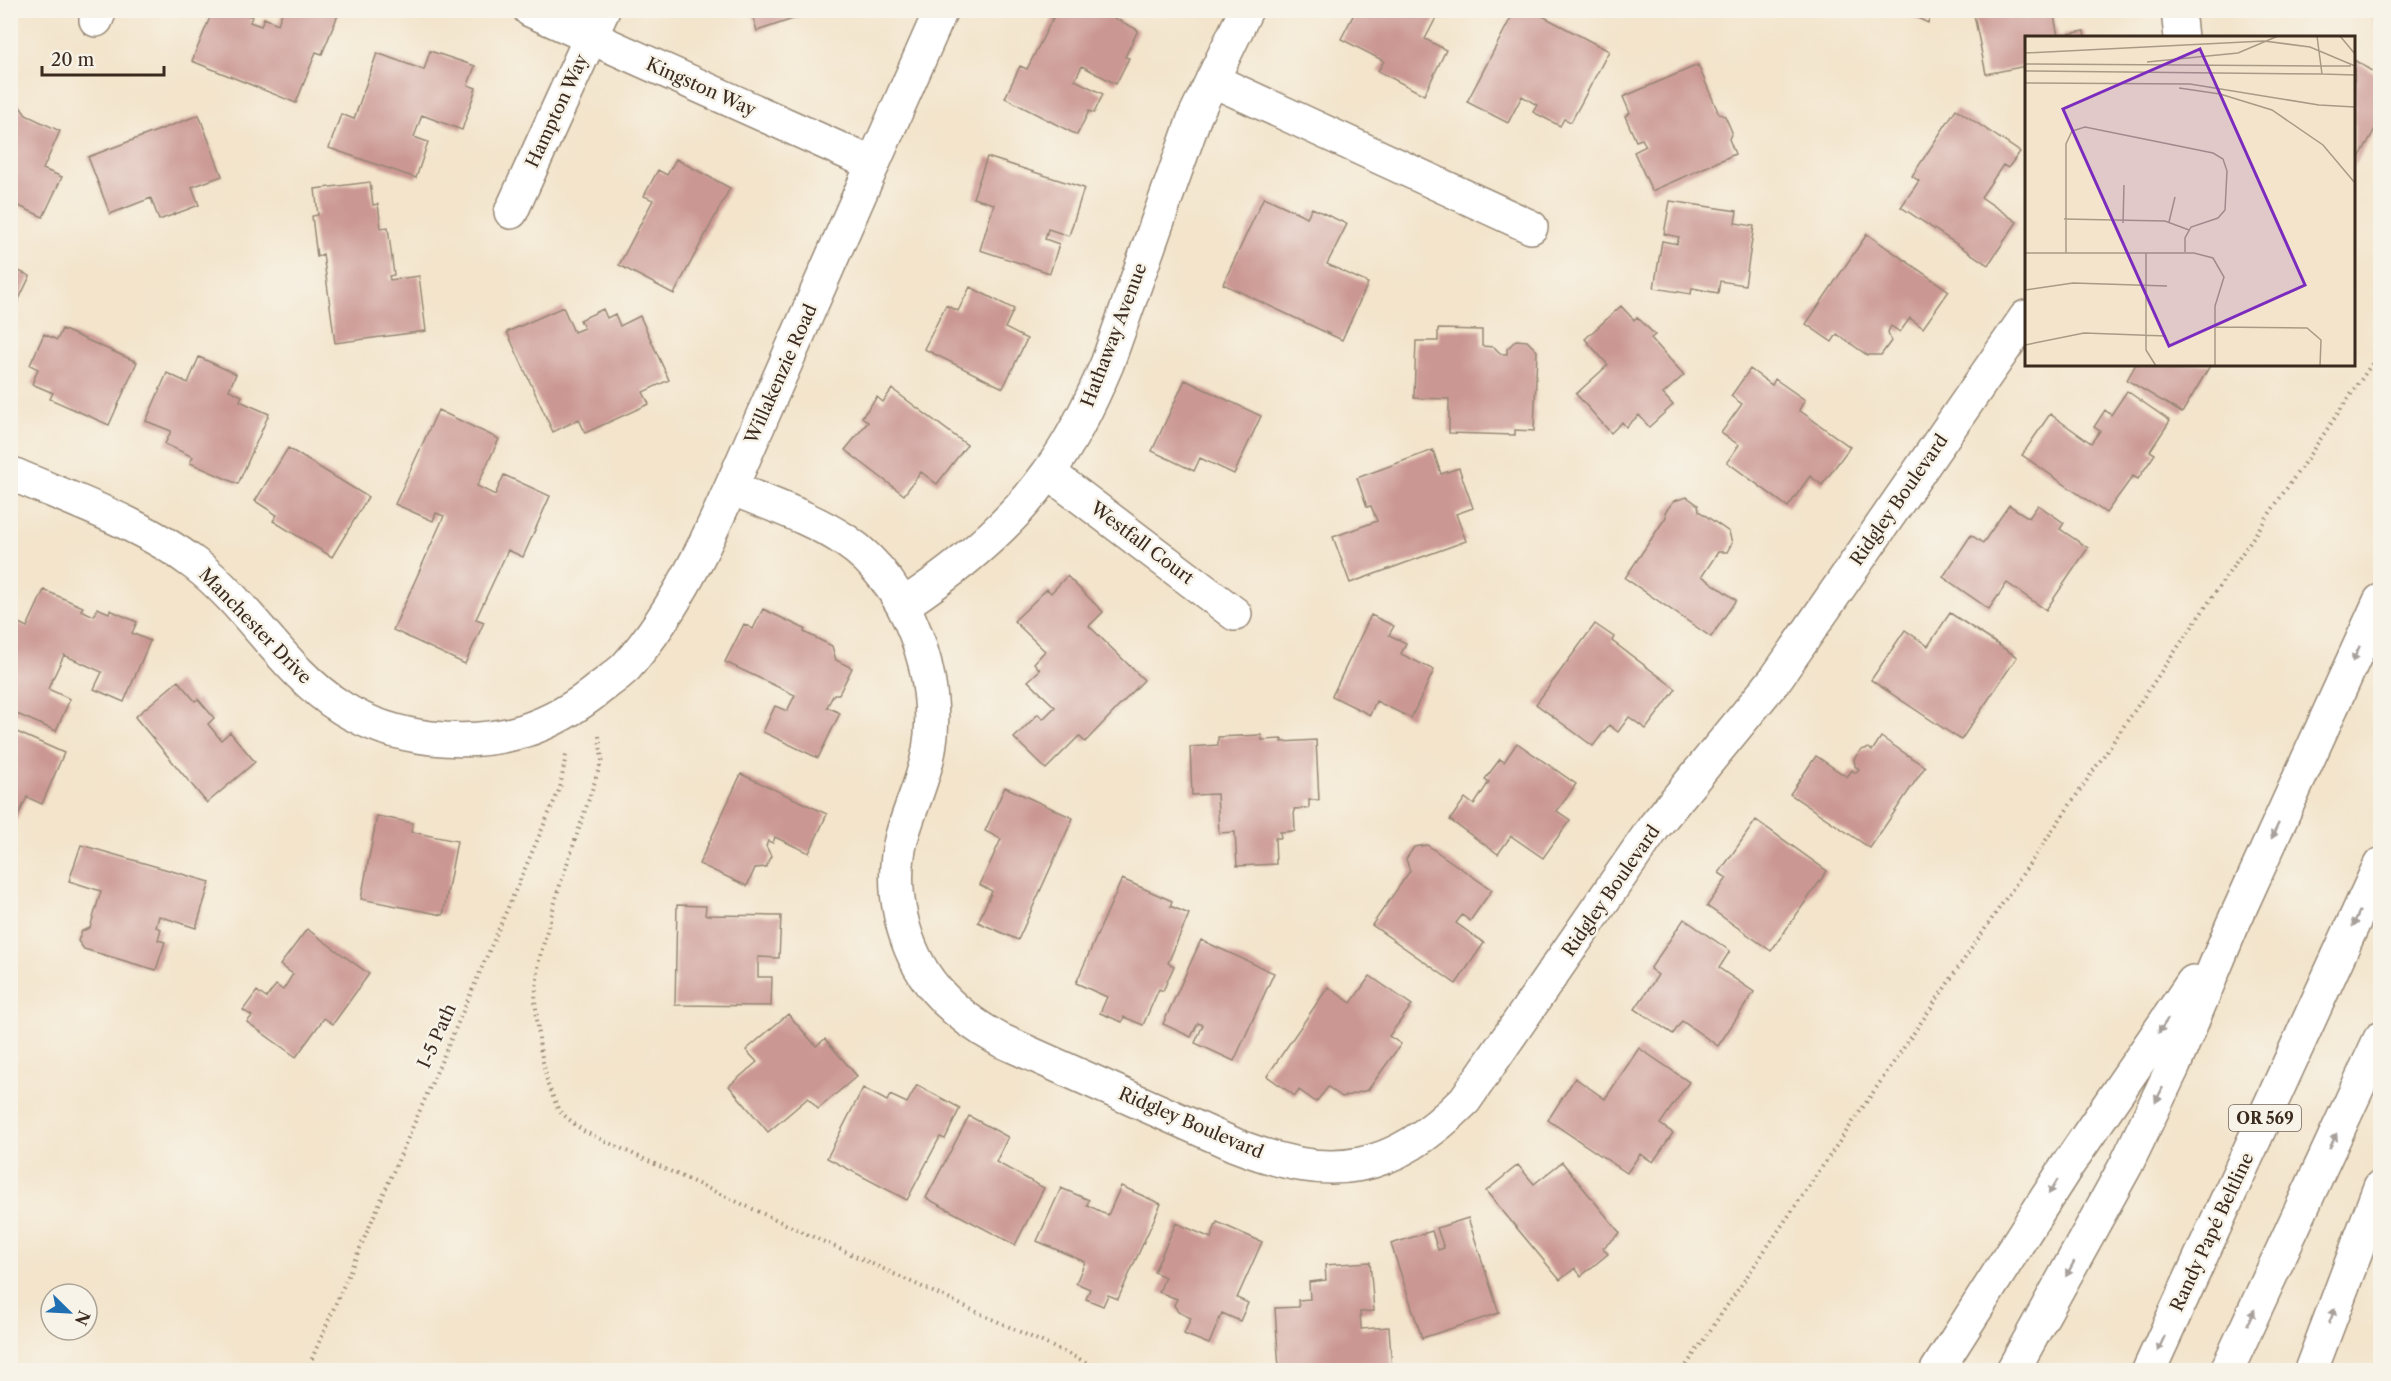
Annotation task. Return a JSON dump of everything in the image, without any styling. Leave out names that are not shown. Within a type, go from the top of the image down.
[{"type":"main road","name":"Kingston Way","points":[[530,10],[597,24],[873,164]]},
{"type":"main road","name":"Willakenzie Road","points":[[586,699],[625,668],[665,615],[696,561],[731,488],[941,10]]},
{"type":"main road","name":"Hathaway Avenue","points":[[903,605],[963,562],[1035,490],[1049,473],[1092,400],[1107,364],[1180,154],[1246,10]]},
{"type":"main road","points":[[2178,10],[2181,36]]},
{"type":"main road","name":"Hampton Way","points":[[510,212],[597,24]]},
{"type":"main road","points":[[1212,80],[1531,227]]},
{"type":"main road","name":"Ridgley Boulevard","points":[[731,488],[823,528],[847,541],[886,580],[903,605],[916,635],[925,664],[932,719],[930,748],[902,837],[896,866],[897,897],[911,947],[920,967],[935,989],[955,1010],[977,1027],[1000,1040],[1243,1148],[1310,1167],[1341,1168],[1370,1162],[1394,1153],[1420,1139],[1465,1100],[1654,827],[1777,677],[2025,318]]},
{"type":"main road","name":"Manchester Drive","points":[[10,472],[133,527],[196,565],[222,588],[275,650],[305,679],[341,708],[374,724],[440,738],[484,739],[524,731],[586,699]]},
{"type":"main road","name":"Westfall Court","points":[[1049,473],[1235,614]]},
{"type":"main road","points":[[2013,1371],[2126,1166],[2174,1065],[2232,926],[2380,601]]},
{"type":"main road","name":"Randy Papé Beltline","points":[[2149,1371],[2380,865]]},
{"type":"main road","points":[[1937,1371],[2067,1166],[2232,926]]},
{"type":"main road","points":[[2227,1371],[2380,1039]]},
{"type":"main road","points":[[2311,1371],[2380,1187]]},
{"type":"path","points":[[1683,1371],[2380,352]]},
{"type":"path","points":[[586,699],[602,760],[558,891],[542,948],[535,999],[540,1048],[548,1085],[559,1111],[583,1131],[1103,1371]]},
{"type":"path","name":"I-5 Path","points":[[307,1371],[560,788],[586,699]]},
{"type":"building","points":[[213,10],[237,10],[252,17],[250,22],[261,26],[264,18],[278,24],[283,10],[340,10],[322,54],[316,52],[296,103],[192,61]]},
{"type":"building","points":[[751,10],[817,10],[817,11],[757,31]]},
{"type":"building","points":[[1057,10],[1062,10],[1075,17],[1079,10],[1099,10],[1138,30],[1125,57],[1129,58],[1116,84],[1082,66],[1075,80],[1103,94],[1094,113],[1089,111],[1077,135],[1005,98],[1020,66],[1027,69]]},
{"type":"building","points":[[1356,10],[1440,10],[1425,39],[1446,50],[1424,95],[1378,71],[1384,61],[1341,39]]},
{"type":"building","points":[[1515,10],[1531,10],[1609,51],[1571,122],[1564,119],[1560,126],[1533,112],[1537,105],[1522,96],[1508,123],[1467,102]]},
{"type":"building","points":[[1900,10],[1933,10],[1928,23]]},
{"type":"building","points":[[1973,10],[2061,10],[2061,14],[2054,16],[2058,36],[2025,36],[2025,66],[1986,74]]},
{"type":"building","points":[[2371,10],[2380,10],[2380,28],[2376,29]]},
{"type":"building","points":[[2084,31],[2085,36],[2058,36]]},
{"type":"building","points":[[430,51],[475,66],[468,85],[476,88],[462,130],[422,115],[414,137],[428,142],[416,178],[329,148],[341,114],[354,119],[377,53],[424,70]]},
{"type":"building","points":[[2355,61],[2380,76],[2380,120],[2355,165]]},
{"type":"building","points":[[1698,65],[1719,114],[1725,116],[1732,132],[1729,139],[1735,154],[1652,191],[1634,152],[1646,146],[1642,139],[1636,141],[1625,116],[1630,113],[1623,97]]},
{"type":"building","points":[[10,93],[26,115],[60,131],[43,169],[62,177],[43,217],[10,202]]},
{"type":"building","points":[[1956,109],[2020,152],[2008,168],[2003,165],[1981,197],[2017,222],[1988,265],[1901,207],[1919,181],[1912,176]]},
{"type":"building","points":[[199,115],[222,176],[192,187],[199,205],[159,220],[151,198],[110,214],[88,157]]},
{"type":"building","points":[[987,157],[1084,188],[1069,236],[1048,229],[1045,239],[1059,244],[1050,273],[980,250],[994,204],[973,198]]},
{"type":"building","points":[[676,159],[730,188],[674,294],[619,265],[653,200],[644,196],[658,170],[667,175]]},
{"type":"building","points":[[370,182],[373,205],[378,204],[381,228],[388,227],[394,275],[389,276],[390,280],[419,276],[426,331],[335,343],[323,254],[317,257],[312,216],[318,215],[315,189]]},
{"type":"building","points":[[1264,197],[1307,217],[1312,208],[1347,224],[1327,264],[1368,283],[1342,340],[1223,284]]},
{"type":"building","points":[[1670,201],[1737,211],[1735,223],[1754,226],[1745,285],[1720,281],[1718,293],[1692,288],[1691,294],[1654,288],[1662,241],[1677,244],[1679,237],[1664,234]]},
{"type":"building","points":[[1867,234],[1949,291],[1923,328],[1910,318],[1900,332],[1891,326],[1888,332],[1891,341],[1881,355],[1867,355],[1837,334],[1832,342],[1806,324]]},
{"type":"building","points":[[10,267],[30,276],[10,318]]},
{"type":"building","points":[[970,287],[1014,309],[1005,328],[1027,339],[1003,388],[924,349],[946,305],[958,311]]},
{"type":"building","points":[[1621,306],[1634,320],[1637,317],[1655,335],[1651,338],[1684,375],[1663,394],[1673,405],[1649,427],[1639,415],[1626,427],[1622,422],[1611,433],[1576,394],[1608,365],[1585,339]]},
{"type":"building","points":[[563,307],[574,332],[584,328],[580,320],[603,309],[607,318],[615,314],[620,326],[640,316],[669,380],[643,392],[649,404],[585,433],[579,419],[553,432],[507,332]]},
{"type":"building","points":[[62,329],[137,362],[109,425],[50,399],[53,393],[32,384],[38,369],[30,365],[44,334],[57,340]]},
{"type":"building","points":[[1438,329],[1482,330],[1482,346],[1494,347],[1501,354],[1507,354],[1507,349],[1516,340],[1527,341],[1537,351],[1534,431],[1515,430],[1515,435],[1449,433],[1449,399],[1414,398],[1416,341],[1438,341]]},
{"type":"building","points":[[199,357],[236,374],[229,390],[242,396],[240,401],[269,414],[238,484],[190,463],[193,457],[165,444],[171,431],[146,421],[167,373],[188,383]]},
{"type":"building","points":[[2135,366],[2210,366],[2182,413],[2127,380]]},
{"type":"building","points":[[1750,369],[1772,385],[1775,379],[1805,400],[1799,410],[1850,447],[1822,485],[1810,476],[1788,507],[1727,462],[1739,445],[1721,433],[1742,404],[1731,396]]},
{"type":"building","points":[[1185,380],[1261,416],[1234,474],[1200,458],[1194,471],[1152,451]]},
{"type":"building","points":[[892,389],[967,445],[937,484],[921,472],[904,495],[845,450],[868,422],[862,417],[877,397],[883,402]]},
{"type":"building","points":[[2127,391],[2170,421],[2150,451],[2155,454],[2138,479],[2133,476],[2106,513],[2022,455],[2050,414],[2091,443],[2100,431],[2094,427],[2105,410],[2111,415]]},
{"type":"building","points":[[438,410],[499,439],[477,486],[495,495],[504,475],[550,496],[523,557],[508,550],[476,619],[484,622],[465,664],[393,630],[444,516],[436,513],[433,521],[395,504]]},
{"type":"building","points":[[288,448],[368,497],[332,557],[273,521],[277,515],[255,501]]},
{"type":"building","points":[[1433,450],[1441,474],[1459,468],[1473,508],[1456,514],[1466,541],[1350,583],[1333,537],[1377,521],[1371,506],[1367,507],[1357,478]]},
{"type":"building","points":[[1687,497],[1698,505],[1699,511],[1729,532],[1732,543],[1727,552],[1718,552],[1702,576],[1736,600],[1711,637],[1625,578],[1666,517],[1665,512],[1674,501]]},
{"type":"building","points":[[2009,505],[2029,518],[2038,505],[2064,523],[2060,529],[2088,548],[2046,610],[2007,583],[1989,609],[1943,577],[1971,535],[1983,543]]},
{"type":"building","points":[[1067,576],[1103,612],[1089,626],[1144,680],[1085,742],[1079,736],[1046,769],[1014,738],[1038,714],[1043,719],[1055,707],[1028,681],[1040,670],[1034,663],[1045,651],[1014,621],[1047,589],[1051,593]]},
{"type":"building","points":[[44,590],[83,607],[81,610],[94,616],[97,608],[109,613],[110,610],[137,622],[132,633],[150,641],[124,702],[94,689],[102,672],[64,655],[48,689],[70,699],[56,731],[10,711],[10,626],[13,620],[27,627]]},
{"type":"building","points":[[763,609],[805,629],[804,632],[832,646],[836,660],[852,668],[839,694],[834,694],[827,707],[840,713],[818,758],[763,732],[775,706],[787,711],[795,695],[725,662],[744,624],[753,629]]},
{"type":"building","points":[[1950,613],[2017,657],[1961,740],[1871,680],[1905,630],[1928,646]]},
{"type":"building","points":[[1371,615],[1394,626],[1389,635],[1406,643],[1401,654],[1434,670],[1411,718],[1376,701],[1370,715],[1332,696]]},
{"type":"building","points":[[1595,624],[1614,637],[1612,641],[1676,689],[1646,729],[1629,717],[1618,732],[1609,725],[1593,746],[1536,704]]},
{"type":"building","points":[[178,681],[214,718],[208,724],[221,740],[230,732],[255,762],[207,803],[135,717]]},
{"type":"building","points":[[10,729],[64,753],[42,804],[27,797],[10,833]]},
{"type":"building","points":[[1261,735],[1262,740],[1282,739],[1282,742],[1316,740],[1319,800],[1309,800],[1309,808],[1294,809],[1295,831],[1280,832],[1281,838],[1275,838],[1276,864],[1237,866],[1235,832],[1219,833],[1217,794],[1192,795],[1190,747],[1218,745],[1218,737]]},
{"type":"building","points":[[1881,737],[1925,767],[1870,848],[1790,794],[1816,756],[1847,777],[1852,770],[1856,773],[1859,769],[1855,766],[1854,759],[1861,750],[1869,748],[1872,751]]},
{"type":"building","points":[[1517,743],[1576,784],[1557,811],[1570,820],[1543,858],[1511,836],[1498,854],[1450,820],[1465,798],[1474,805],[1489,782],[1485,779],[1500,759],[1504,762]]},
{"type":"building","points":[[741,774],[827,814],[809,853],[775,837],[773,843],[768,841],[766,846],[771,856],[766,867],[755,868],[747,886],[699,864]]},
{"type":"building","points":[[1005,787],[1073,818],[1018,940],[978,922],[992,891],[980,885],[1001,839],[985,831]]},
{"type":"building","points":[[377,816],[413,823],[411,832],[457,841],[443,915],[361,899]]},
{"type":"building","points":[[1756,820],[1827,871],[1771,951],[1707,906],[1727,878],[1719,873]]},
{"type":"building","points":[[81,845],[210,882],[196,928],[159,916],[156,927],[161,929],[158,940],[165,942],[156,970],[84,949],[78,941],[82,931],[90,928],[101,891],[69,881]]},
{"type":"building","points":[[1427,845],[1492,890],[1470,921],[1462,915],[1456,923],[1484,943],[1456,984],[1372,925],[1410,871],[1406,859],[1414,847]]},
{"type":"building","points":[[1122,879],[1172,901],[1170,906],[1189,914],[1168,963],[1174,966],[1163,991],[1159,989],[1143,1025],[1124,1017],[1122,1022],[1100,1013],[1107,997],[1076,983]]},
{"type":"building","points":[[677,905],[706,906],[705,915],[781,916],[779,958],[758,957],[758,977],[772,977],[771,1006],[675,1005]]},
{"type":"building","points":[[1684,919],[1730,951],[1719,968],[1754,992],[1718,1046],[1682,1021],[1673,1034],[1635,1009],[1658,975],[1650,969]]},
{"type":"building","points":[[307,929],[369,974],[333,1024],[324,1018],[296,1057],[247,1022],[252,1016],[243,1010],[257,991],[266,998],[276,985],[283,990],[293,974],[280,965]]},
{"type":"building","points":[[1201,940],[1274,973],[1234,1061],[1195,1043],[1203,1025],[1198,1023],[1191,1037],[1163,1024]]},
{"type":"building","points":[[1370,976],[1412,1005],[1389,1036],[1401,1044],[1368,1090],[1342,1097],[1328,1087],[1316,1102],[1299,1090],[1295,1096],[1267,1076],[1328,987],[1351,1003]]},
{"type":"building","points":[[788,1014],[816,1046],[825,1039],[857,1076],[818,1109],[808,1098],[768,1132],[729,1086],[757,1062],[746,1050]]},
{"type":"building","points":[[1639,1048],[1689,1082],[1660,1124],[1673,1133],[1653,1162],[1640,1154],[1627,1173],[1548,1120],[1575,1078],[1605,1099]]},
{"type":"building","points":[[917,1085],[960,1108],[945,1139],[940,1137],[907,1200],[827,1158],[863,1088],[887,1101],[890,1095],[907,1103]]},
{"type":"building","points":[[969,1116],[1008,1137],[996,1162],[1044,1188],[1015,1245],[926,1198]]},
{"type":"building","points":[[1562,1162],[1620,1233],[1603,1248],[1608,1254],[1581,1276],[1575,1268],[1560,1280],[1486,1191],[1518,1165],[1534,1184]]},
{"type":"building","points":[[1121,1186],[1161,1204],[1118,1299],[1108,1295],[1103,1306],[1086,1299],[1090,1289],[1076,1283],[1085,1262],[1037,1241],[1061,1188],[1089,1200],[1087,1205],[1108,1215]]},
{"type":"building","points":[[1468,1218],[1499,1313],[1422,1338],[1391,1244],[1432,1231],[1438,1250],[1444,1248],[1437,1228]]},
{"type":"building","points":[[1217,1222],[1262,1242],[1237,1298],[1248,1303],[1240,1321],[1222,1313],[1209,1344],[1184,1334],[1191,1318],[1178,1312],[1174,1305],[1177,1299],[1159,1292],[1165,1277],[1154,1272],[1176,1223],[1211,1238]]},
{"type":"building","points":[[1370,1262],[1374,1311],[1360,1312],[1361,1329],[1389,1327],[1392,1370],[1327,1370],[1326,1368],[1279,1370],[1275,1308],[1299,1307],[1298,1300],[1310,1299],[1309,1282],[1326,1280],[1325,1265]]}]
